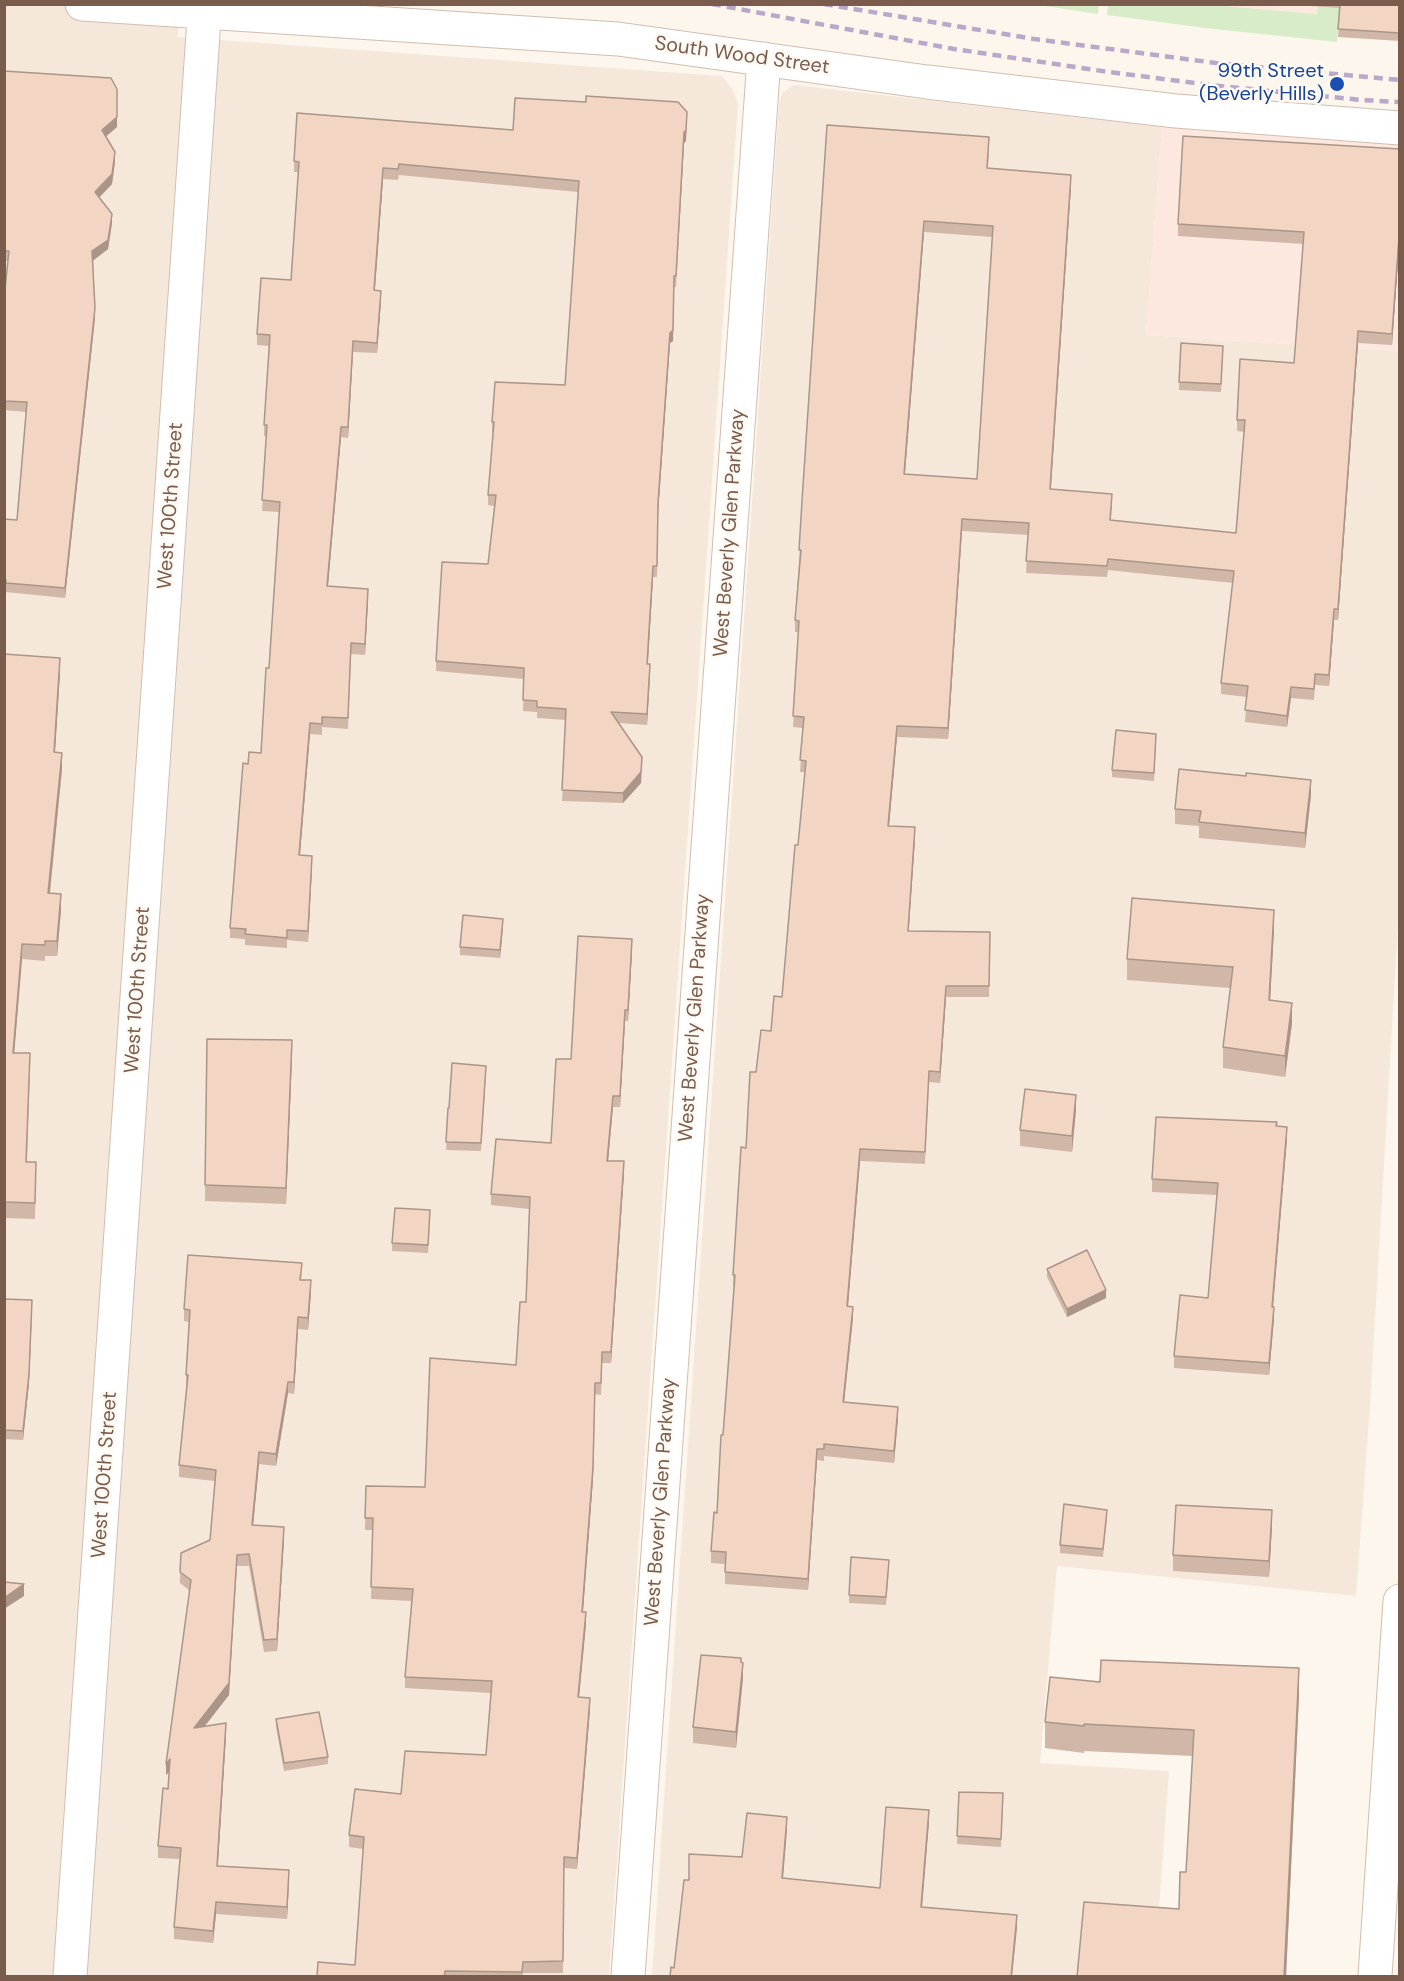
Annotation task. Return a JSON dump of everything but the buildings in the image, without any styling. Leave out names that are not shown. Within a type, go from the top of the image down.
[{"type":"street","name":"South Wood Street","points":[[82,4],[204,8],[618,39],[927,82],[1176,111],[1400,128]]},
{"type":"street","name":"West 100th Street","points":[[70,1977],[204,8]]},
{"type":"street","name":"West Beverly Glen Parkway","points":[[628,1977],[764,58]]},
{"type":"street","points":[[1376,1977],[1400,1601]]},
{"type":"shaded area","points":[[5,5],[180,5],[178,37],[722,76],[733,90],[738,103],[609,1976],[5,1976]]},
{"type":"shaded area","points":[[1212,5],[1318,5],[1318,14]]},
{"type":"shaded area","points":[[794,85],[1162,127],[1146,335],[1399,351],[1399,907],[1370,1405],[1356,1596],[1057,1566],[1040,1763],[1169,1771],[1154,1976],[652,1976],[779,104],[782,93]]},
{"type":"shaded area","points":[[1162,127],[1399,143],[1399,351],[1146,335]]},
{"type":"green space","points":[[1108,4],[1212,5],[1317,14],[1318,5],[1340,5],[1337,42],[1107,15]]},
{"type":"green space","points":[[1039,5],[1099,5],[1098,14]]},
{"type":"railway","points":[[712,4],[954,49],[1109,72],[1210,85],[1400,102]]},
{"type":"railway","points":[[824,4],[1034,39],[1216,63],[1400,80]]},
{"type":"place","name":"99th Street (Beverly Hills)","points":[[1337,84]]}]
